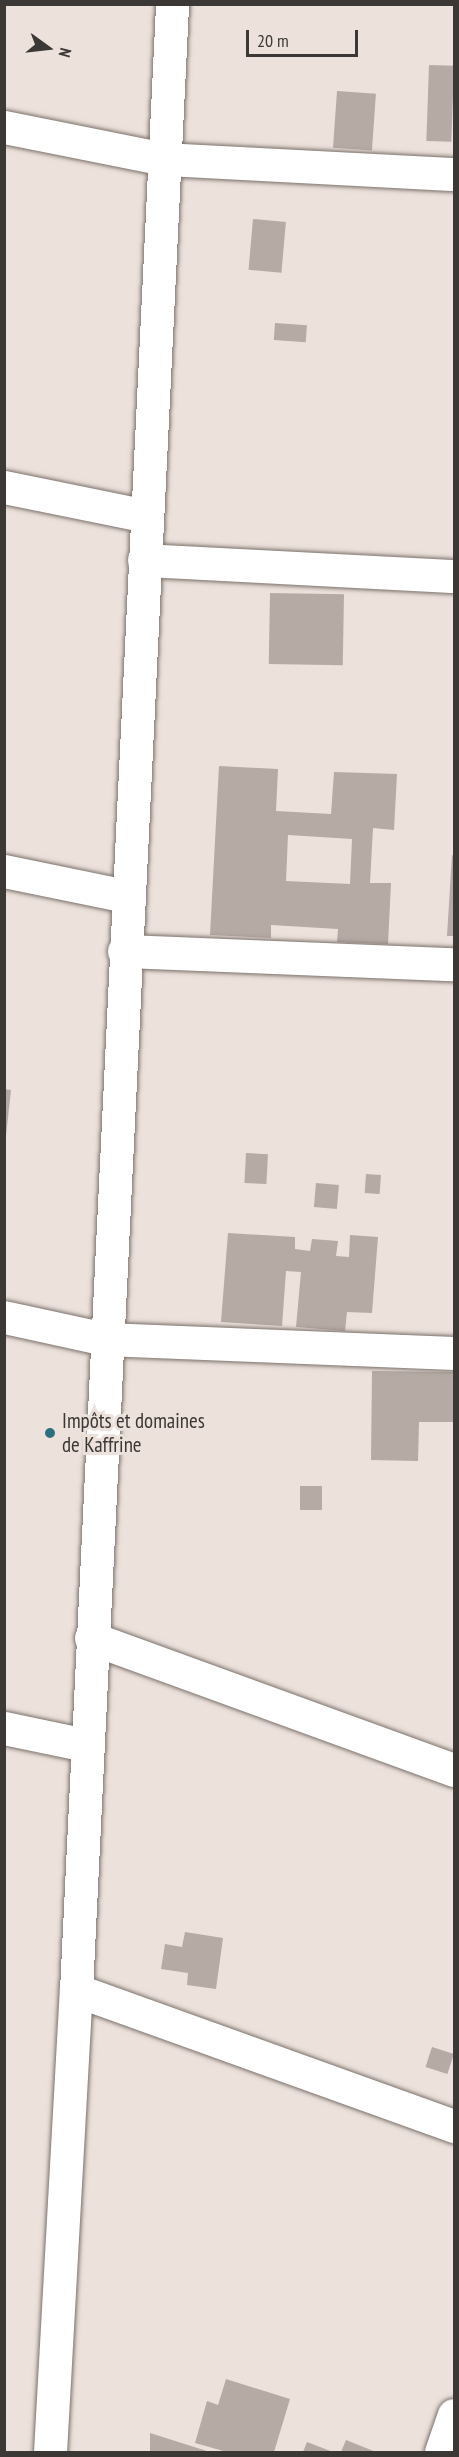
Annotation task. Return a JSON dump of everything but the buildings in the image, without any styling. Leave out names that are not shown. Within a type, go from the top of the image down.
[{"type":"main road","points":[[50,2452],[76,1990],[123,951],[172,4]]},
{"type":"main road","points":[[4,127],[164,159],[454,174]]},
{"type":"main road","points":[[4,487],[146,516]]},
{"type":"main road","points":[[144,560],[454,576]]},
{"type":"main road","points":[[4,871],[126,896]]},
{"type":"main road","points":[[123,951],[454,964]]},
{"type":"main road","points":[[4,1317],[105,1339],[454,1353]]},
{"type":"main road","points":[[91,1638],[454,1770]]},
{"type":"main road","points":[[4,1728],[86,1745]]},
{"type":"main road","points":[[76,1990],[454,2126]]},
{"type":"main road","points":[[441,2452],[454,2415]]},
{"type":"place","name":"Impôts et domaines de Kaffrine","points":[[50,1433]]}]
